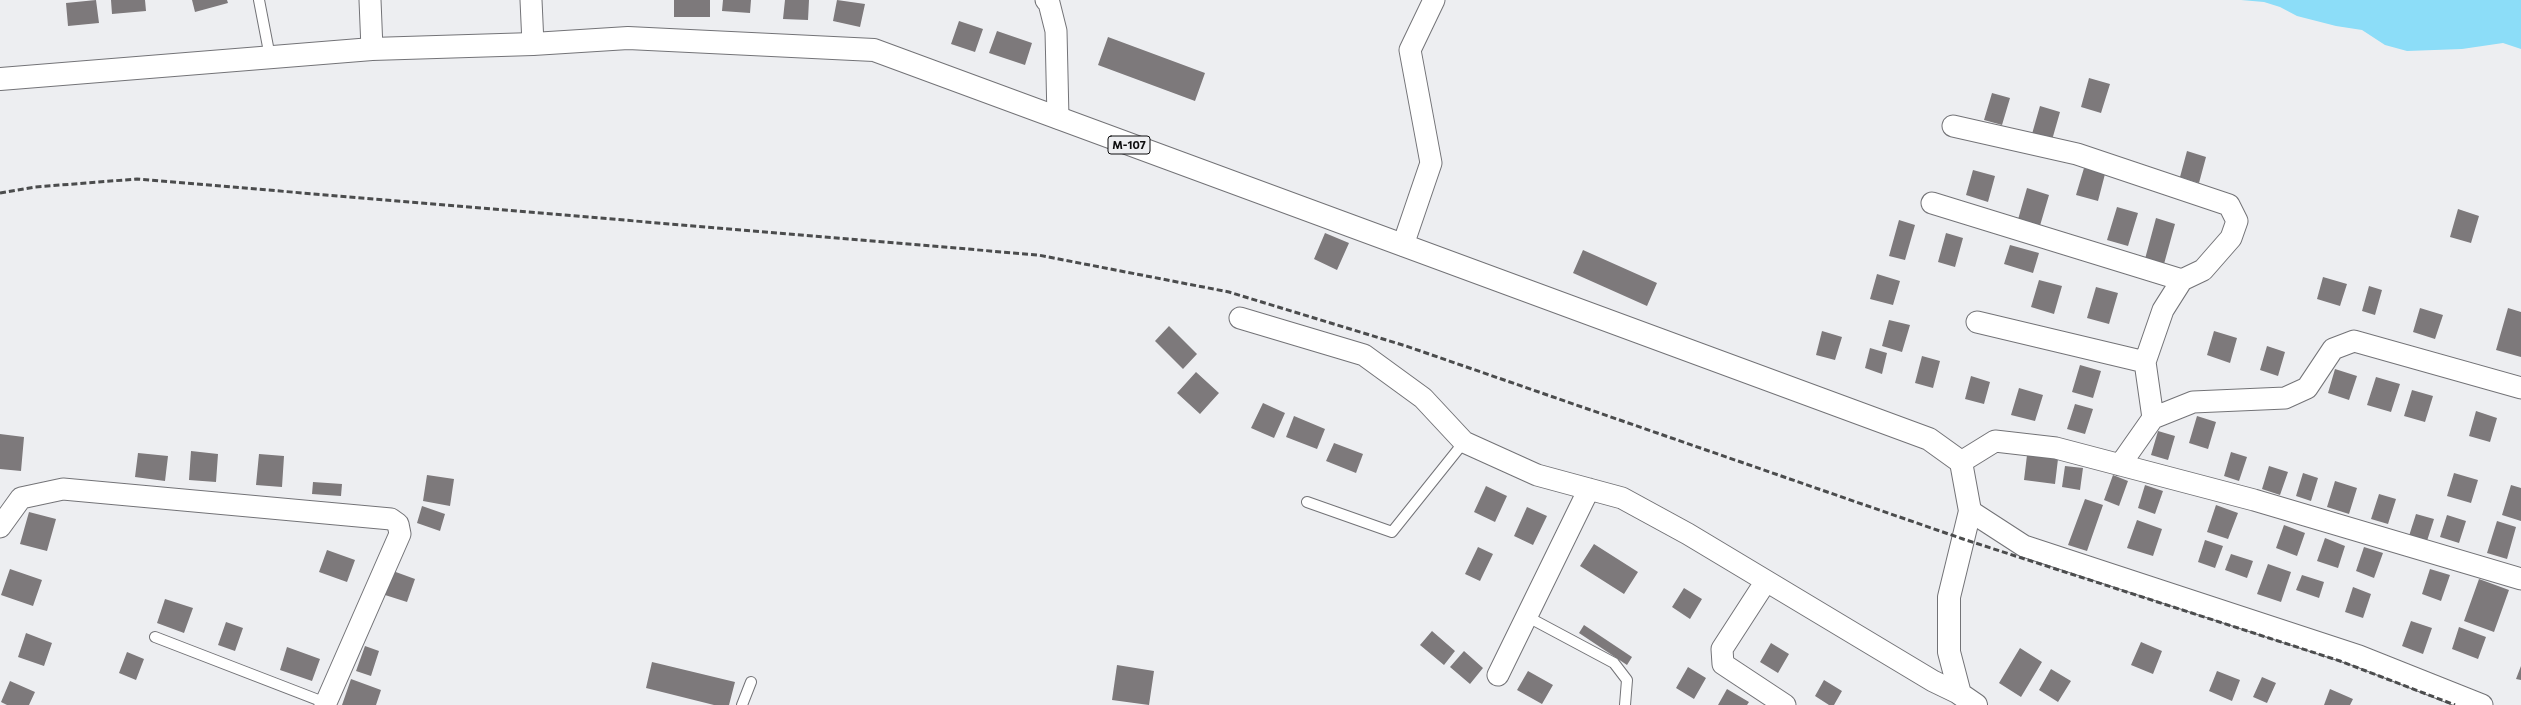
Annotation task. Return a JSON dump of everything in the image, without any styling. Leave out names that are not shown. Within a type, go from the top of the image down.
[{"type":"main road","name":"М-107","points":[[0,79],[372,49],[533,44],[628,38],[874,50],[1929,439],[1961,462]]},
{"type":"main road","points":[[1961,462],[1970,511],[1949,597],[1949,652],[1968,699]]},
{"type":"street","points":[[370,0],[372,49]]},
{"type":"street","points":[[531,0],[533,44]]},
{"type":"street","points":[[1046,0],[1049,3],[1056,31],[1058,118]]},
{"type":"street","points":[[1402,245],[1431,163],[1410,50],[1434,0]]},
{"type":"street","points":[[1954,126],[2077,154],[2230,205],[2237,220],[2231,238],[2203,270],[2182,280],[2163,310],[2145,362],[2152,418]]},
{"type":"street","points":[[1932,203],[2182,280]]},
{"type":"street","points":[[1240,318],[1364,355],[1423,398],[1464,442],[1537,475],[1622,498],[1766,581],[1934,681],[1968,699]]},
{"type":"street","points":[[1977,322],[2145,362]]},
{"type":"street","points":[[2120,465],[2152,418],[2193,402],[2285,398],[2307,388],[2333,348],[2354,341],[2521,388]]},
{"type":"street","points":[[1961,462],[1995,441],[2056,448],[2254,500],[2521,579]]},
{"type":"street","points":[[0,527],[21,498],[63,489],[391,519],[398,524],[400,534],[325,704]]},
{"type":"street","points":[[1498,675],[1589,489]]},
{"type":"street","points":[[1970,511],[2024,546],[2359,656],[2482,705]]},
{"type":"street","points":[[1766,581],[1722,649],[1723,664],[1786,705]]},
{"type":"lane","points":[[259,0],[270,57]]},
{"type":"lane","points":[[1307,502],[1392,532],[1464,442]]},
{"type":"lane","points":[[1526,616],[1614,663],[1627,680],[1625,705]]},
{"type":"lane","points":[[155,637],[325,704]]},
{"type":"lane","points":[[742,705],[751,682]]},
{"type":"water","points":[[2241,0],[2521,0],[2521,49],[2503,43],[2462,49],[2407,51],[2385,45],[2362,30],[2336,26],[2297,16],[2280,7],[2264,2]]},
{"type":"building","points":[[96,0],[99,23],[68,26],[66,3]]},
{"type":"building","points":[[111,0],[145,0],[146,11],[112,14]]},
{"type":"building","points":[[192,0],[227,0],[228,3],[195,12]]},
{"type":"building","points":[[674,0],[710,0],[710,17],[674,17]]},
{"type":"building","points":[[723,0],[751,0],[750,13],[722,11]]},
{"type":"building","points":[[785,0],[809,0],[808,20],[783,19]]},
{"type":"building","points":[[837,0],[865,4],[860,27],[833,21]]},
{"type":"building","points":[[959,21],[983,29],[975,52],[951,44]]},
{"type":"building","points":[[997,31],[1032,43],[1025,65],[989,53]]},
{"type":"building","points":[[1108,37],[1205,73],[1195,101],[1098,65]]},
{"type":"building","points":[[2089,78],[2110,84],[2101,113],[2081,107]]},
{"type":"building","points":[[1992,93],[2010,98],[2002,125],[1984,120]]},
{"type":"building","points":[[2040,106],[2060,112],[2052,140],[2032,134]]},
{"type":"building","points":[[2187,151],[2206,157],[2199,183],[2180,177]]},
{"type":"building","points":[[2084,168],[2105,174],[2098,201],[2076,195]]},
{"type":"building","points":[[1973,170],[1995,176],[1988,202],[1966,195]]},
{"type":"building","points":[[2027,188],[2049,195],[2039,229],[2017,223]]},
{"type":"building","points":[[2117,207],[2138,213],[2128,246],[2107,240]]},
{"type":"building","points":[[2458,209],[2479,216],[2471,243],[2450,237]]},
{"type":"building","points":[[2156,218],[2175,224],[2164,264],[2145,259]]},
{"type":"building","points":[[1899,220],[1915,225],[1905,260],[1889,256]]},
{"type":"building","points":[[1325,233],[1349,243],[1337,270],[1314,259]]},
{"type":"building","points":[[1946,233],[1963,238],[1955,267],[1938,262]]},
{"type":"building","points":[[2010,245],[2039,253],[2033,273],[2004,264]]},
{"type":"building","points":[[1583,250],[1657,283],[1647,306],[1573,273]]},
{"type":"building","points":[[1877,274],[1900,281],[1893,305],[1870,299]]},
{"type":"building","points":[[2323,277],[2347,284],[2340,306],[2317,299]]},
{"type":"building","points":[[2039,280],[2062,286],[2054,314],[2031,307]]},
{"type":"building","points":[[2369,286],[2382,290],[2375,315],[2362,311]]},
{"type":"building","points":[[2096,287],[2118,293],[2109,324],[2087,318]]},
{"type":"building","points":[[2420,308],[2443,315],[2435,339],[2413,332]]},
{"type":"building","points":[[2508,308],[2521,312],[2521,357],[2496,350]]},
{"type":"building","points":[[1889,320],[1910,325],[1902,352],[1882,346]]},
{"type":"building","points":[[1169,326],[1197,354],[1183,369],[1155,341]]},
{"type":"building","points":[[1822,331],[1842,337],[1835,360],[1816,355]]},
{"type":"building","points":[[2214,331],[2237,338],[2230,363],[2207,355]]},
{"type":"building","points":[[2267,346],[2285,352],[2278,376],[2260,370]]},
{"type":"building","points":[[1870,348],[1887,353],[1882,374],[1865,368]]},
{"type":"building","points":[[1922,356],[1940,361],[1933,388],[1915,383]]},
{"type":"building","points":[[2080,365],[2101,371],[2093,398],[2072,392]]},
{"type":"building","points":[[2335,369],[2357,376],[2349,400],[2328,393]]},
{"type":"building","points":[[1196,372],[1219,393],[1200,414],[1177,393]]},
{"type":"building","points":[[1971,376],[1990,382],[1984,404],[1965,399]]},
{"type":"building","points":[[2376,377],[2400,384],[2391,412],[2367,405]]},
{"type":"building","points":[[2019,388],[2043,395],[2035,421],[2011,415]]},
{"type":"building","points":[[2412,390],[2433,396],[2425,422],[2404,416]]},
{"type":"building","points":[[1263,403],[1285,413],[1274,438],[1251,428]]},
{"type":"building","points":[[2075,404],[2093,409],[2085,434],[2067,429]]},
{"type":"building","points":[[2476,411],[2497,418],[2490,442],[2469,436]]},
{"type":"building","points":[[1294,416],[1325,429],[1317,449],[1286,437]]},
{"type":"building","points":[[2197,416],[2216,422],[2208,449],[2189,443]]},
{"type":"building","points":[[2158,431],[2175,436],[2168,460],[2151,455]]},
{"type":"building","points":[[0,434],[24,437],[21,471],[0,469]]},
{"type":"building","points":[[1334,443],[1363,454],[1356,473],[1326,461]]},
{"type":"building","points":[[191,451],[218,454],[216,482],[189,480]]},
{"type":"building","points":[[2231,452],[2247,457],[2239,481],[2224,476]]},
{"type":"building","points":[[138,453],[168,456],[165,481],[135,477]]},
{"type":"building","points":[[259,454],[284,456],[282,487],[256,485]]},
{"type":"building","points":[[2027,455],[2058,459],[2055,484],[2024,480]]},
{"type":"building","points":[[2065,466],[2083,468],[2080,490],[2062,487]]},
{"type":"building","points":[[2269,466],[2288,472],[2280,495],[2262,489]]},
{"type":"building","points":[[2303,473],[2318,478],[2311,501],[2296,496]]},
{"type":"building","points":[[2454,473],[2478,480],[2471,503],[2447,496]]},
{"type":"building","points":[[427,475],[454,479],[450,506],[423,501]]},
{"type":"building","points":[[2113,475],[2128,481],[2119,506],[2104,500]]},
{"type":"building","points":[[2335,481],[2357,488],[2349,514],[2327,507]]},
{"type":"building","points":[[313,482],[342,484],[341,496],[312,494]]},
{"type":"building","points":[[2145,485],[2163,491],[2155,514],[2138,508]]},
{"type":"building","points":[[2511,485],[2521,488],[2521,521],[2502,515]]},
{"type":"building","points":[[1486,486],[1507,496],[1495,522],[1474,512]]},
{"type":"building","points":[[2379,494],[2396,499],[2388,524],[2371,519]]},
{"type":"building","points":[[2085,499],[2103,505],[2087,551],[2068,545]]},
{"type":"building","points":[[2216,505],[2238,513],[2228,539],[2207,532]]},
{"type":"building","points":[[422,506],[445,514],[440,531],[417,523]]},
{"type":"building","points":[[1527,507],[1547,516],[1533,545],[1514,536]]},
{"type":"building","points":[[29,512],[56,519],[47,551],[20,544]]},
{"type":"building","points":[[2416,514],[2434,519],[2427,541],[2409,536]]},
{"type":"building","points":[[2447,515],[2466,521],[2459,543],[2440,537]]},
{"type":"building","points":[[2137,520],[2162,529],[2153,556],[2127,548]]},
{"type":"building","points":[[2497,521],[2516,527],[2507,559],[2487,553]]},
{"type":"building","points":[[2284,525],[2305,533],[2297,556],[2276,548]]},
{"type":"building","points":[[2325,538],[2345,546],[2338,568],[2317,561]]},
{"type":"building","points":[[2205,540],[2223,546],[2215,568],[2198,562]]},
{"type":"building","points":[[1594,544],[1638,572],[1624,594],[1580,566]]},
{"type":"building","points":[[1478,547],[1493,554],[1480,581],[1465,574]]},
{"type":"building","points":[[2364,547],[2383,553],[2374,578],[2356,571]]},
{"type":"building","points":[[327,550],[355,560],[347,582],[319,572]]},
{"type":"building","points":[[2231,554],[2253,561],[2247,578],[2225,570]]},
{"type":"building","points":[[2268,564],[2291,572],[2281,602],[2257,594]]},
{"type":"building","points":[[10,569],[42,580],[33,606],[1,595]]},
{"type":"building","points":[[2430,569],[2450,575],[2441,601],[2422,594]]},
{"type":"building","points":[[393,571],[415,579],[407,602],[385,595]]},
{"type":"building","points":[[2302,575],[2324,582],[2319,598],[2296,590]]},
{"type":"building","points":[[2479,579],[2509,590],[2494,632],[2464,621]]},
{"type":"building","points":[[2353,587],[2371,594],[2363,618],[2345,612]]},
{"type":"building","points":[[1684,588],[1702,599],[1690,619],[1672,607]]},
{"type":"building","points":[[165,599],[193,608],[184,633],[157,623]]},
{"type":"building","points":[[2411,621],[2432,628],[2423,654],[2402,646]]},
{"type":"building","points":[[226,622],[243,628],[235,651],[218,645]]},
{"type":"building","points":[[1584,625],[1632,657],[1627,665],[1579,633]]},
{"type":"building","points":[[2459,627],[2486,637],[2478,659],[2452,649]]},
{"type":"building","points":[[1432,631],[1455,651],[1444,665],[1420,645]]},
{"type":"building","points":[[26,633],[52,643],[44,666],[18,657]]},
{"type":"building","points":[[2141,642],[2162,651],[2153,674],[2131,665]]},
{"type":"building","points":[[1771,643],[1789,654],[1778,673],[1760,662]]},
{"type":"building","points":[[365,646],[379,651],[371,676],[356,671]]},
{"type":"building","points":[[287,647],[320,659],[312,681],[280,670]]},
{"type":"building","points":[[2020,648],[2042,662],[2021,697],[1999,683]]},
{"type":"building","points":[[1464,651],[1483,668],[1470,684],[1450,667]]},
{"type":"building","points":[[127,652],[144,659],[136,680],[119,673]]},
{"type":"building","points":[[652,662],[735,682],[729,705],[714,705],[646,688]]},
{"type":"building","points":[[1117,665],[1154,671],[1149,705],[1112,700]]},
{"type":"building","points":[[2521,666],[2521,680],[2516,679]]},
{"type":"building","points":[[1688,667],[1706,678],[1694,699],[1676,688]]},
{"type":"building","points":[[2051,669],[2071,681],[2058,702],[2039,690]]},
{"type":"building","points":[[1528,671],[1553,685],[1542,704],[1517,690]]},
{"type":"building","points":[[2217,671],[2240,680],[2232,701],[2209,691]]},
{"type":"building","points":[[2262,677],[2276,683],[2267,703],[2253,697]]},
{"type":"building","points":[[351,679],[381,690],[376,705],[342,705]]},
{"type":"building","points":[[1824,680],[1842,691],[1834,705],[1829,705],[1815,696]]},
{"type":"building","points":[[10,681],[35,692],[29,705],[7,705],[1,702]]},
{"type":"building","points":[[1727,689],[1749,702],[1747,705],[1718,705]]},
{"type":"building","points":[[2330,689],[2353,699],[2350,705],[2324,705]]},
{"type":"railway","points":[[0,193],[35,187],[137,179],[1038,255],[1229,292],[1406,346],[1963,539],[2340,661],[2455,705]]}]
